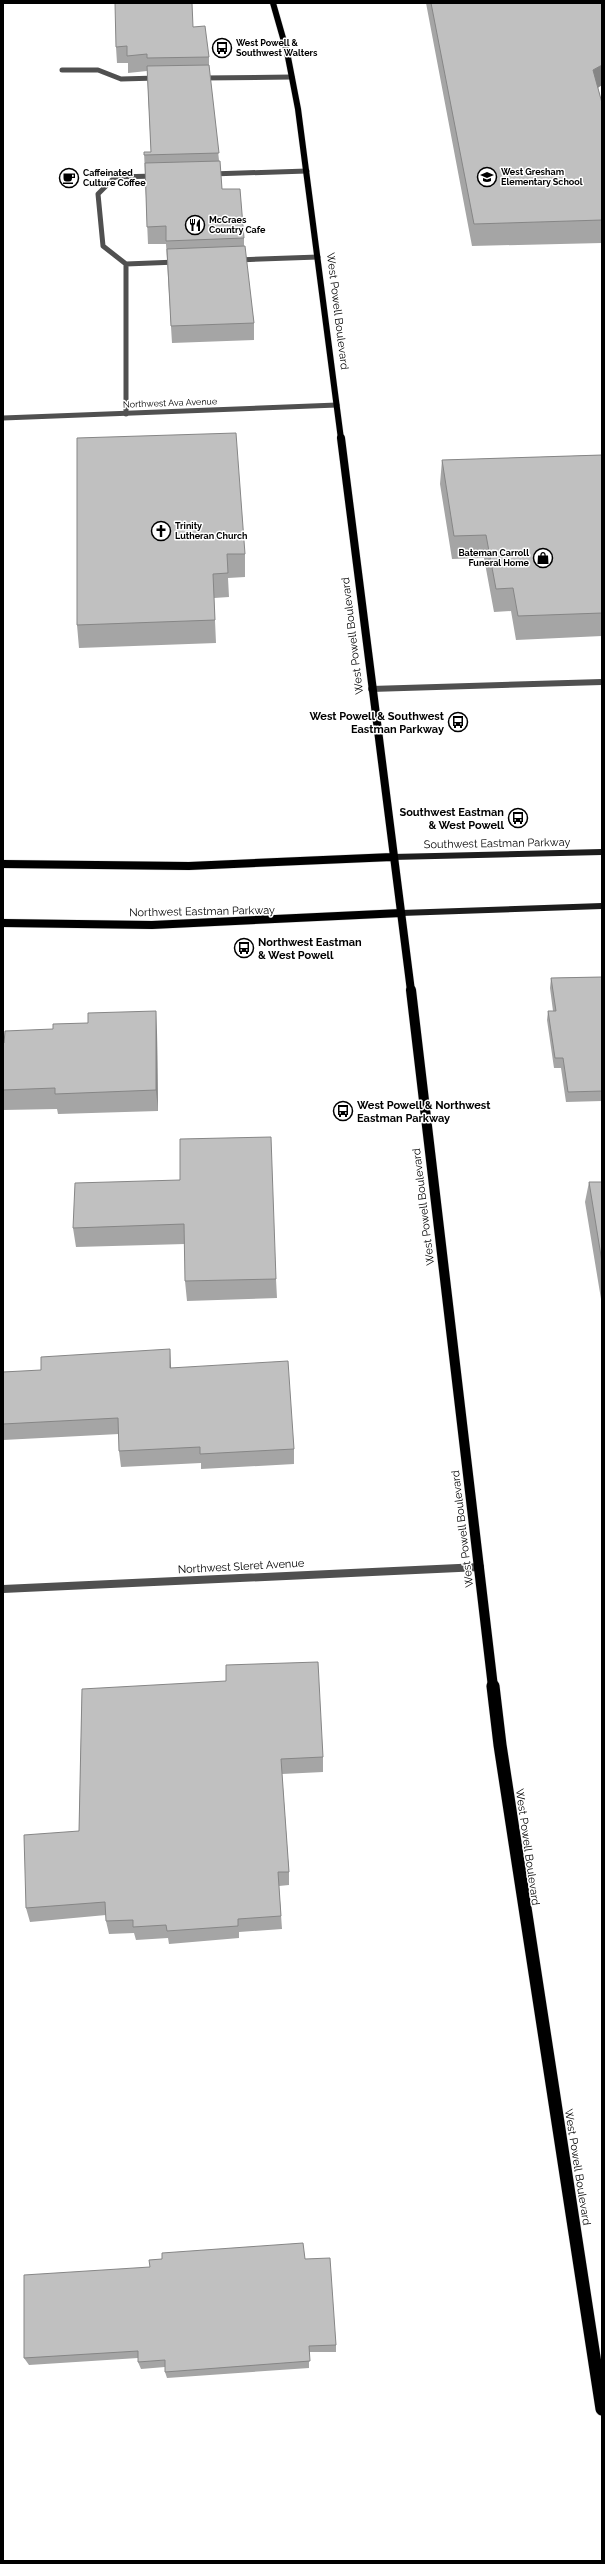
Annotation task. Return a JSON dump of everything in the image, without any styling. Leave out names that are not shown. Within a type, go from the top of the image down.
[{"type":"main road","name":"West Powell Boulevard","points":[[273,3],[292,77],[318,257],[392,857],[401,914],[500,1745],[602,2409]]},
{"type":"main road","name":"Southwest Eastman Parkway","points":[[392,857],[602,852]]},
{"type":"main road","points":[[3,864],[189,866],[392,857]]},
{"type":"main road","points":[[401,914],[602,906]]},
{"type":"main road","name":"Northwest Eastman Parkway","points":[[3,923],[165,924],[308,920],[401,914]]},
{"type":"street","points":[[62,70],[98,70],[121,79],[167,78]]},
{"type":"street","points":[[191,78],[292,77]]},
{"type":"street","points":[[203,174],[306,171]]},
{"type":"street","points":[[163,176],[115,177],[98,194],[103,246],[126,264],[187,261]]},
{"type":"street","points":[[233,260],[318,257]]},
{"type":"street","points":[[126,264],[126,414]]},
{"type":"street","name":"Northwest Ava Avenue","points":[[3,418],[337,405]]},
{"type":"street","points":[[371,689],[602,682]]},
{"type":"street","name":"Northwest Sleret Avenue","points":[[3,1589],[480,1567]]},
{"type":"building","points":[[115,3],[192,3],[193,27],[205,26],[209,57],[147,58],[147,54],[127,56],[127,46],[116,47]]},
{"type":"building","points":[[431,3],[602,3],[602,65],[593,70],[602,103],[602,220],[474,224]]},
{"type":"building","points":[[209,65],[219,153],[144,155],[144,152],[151,152],[147,66]]},
{"type":"building","points":[[220,161],[222,189],[240,189],[244,238],[166,241],[166,226],[147,227],[145,163]]},
{"type":"building","points":[[245,246],[254,323],[171,326],[167,249]]},
{"type":"building","name":"Trinity Lutheran Church","points":[[236,433],[245,554],[227,554],[228,573],[213,574],[215,620],[77,625],[77,438]]},
{"type":"building","name":"Bateman Carroll Funeral Home","points":[[602,455],[602,613],[518,616],[513,588],[496,589],[486,535],[454,536],[442,460]]},
{"type":"building","points":[[602,977],[602,1091],[568,1092],[563,1058],[555,1058],[548,1011],[556,1011],[551,978]]},
{"type":"building","points":[[156,1011],[156,1090],[55,1094],[55,1088],[3,1090],[3,1043],[5,1031],[53,1029],[53,1024],[88,1023],[88,1013]]},
{"type":"building","points":[[271,1137],[276,1279],[185,1281],[184,1224],[73,1228],[75,1183],[180,1180],[180,1139]]},
{"type":"building","points":[[589,1182],[602,1182],[602,1262]]},
{"type":"building","points":[[170,1349],[170,1368],[288,1361],[294,1449],[200,1454],[200,1447],[119,1451],[118,1418],[3,1424],[3,1372],[41,1370],[41,1357]]},
{"type":"building","points":[[318,1662],[323,1757],[281,1759],[289,1872],[278,1872],[281,1916],[238,1919],[238,1926],[167,1931],[166,1925],[133,1927],[133,1920],[106,1921],[105,1902],[26,1908],[24,1835],[79,1831],[82,1689],[226,1681],[226,1665]]},
{"type":"building","points":[[303,2243],[305,2259],[330,2258],[336,2345],[309,2346],[310,2361],[165,2372],[165,2360],[138,2362],[138,2351],[24,2358],[24,2275],[150,2267],[149,2260],[162,2259],[162,2253]]},
{"type":"place","name":"West Powell & Southwest Walters","points":[[222,48]]},
{"type":"place","name":"West Gresham Elementary School","points":[[487,177]]},
{"type":"place","name":"Caffeinated Culture Coffee","points":[[69,178]]},
{"type":"place","name":"McCraes Country Cafe","points":[[195,225]]},
{"type":"place","name":"Trinity Lutheran Church","points":[[161,531]]},
{"type":"place","name":"Bateman Carroll Funeral Home","points":[[543,558]]},
{"type":"place","name":"West Powell & Southwest Eastman Parkway","points":[[458,722]]},
{"type":"place","name":"Southwest Eastman & West Powell","points":[[518,818]]},
{"type":"place","name":"Northwest Eastman & West Powell","points":[[244,948]]},
{"type":"place","name":"West Powell & Northwest Eastman Parkway","points":[[343,1111]]}]
